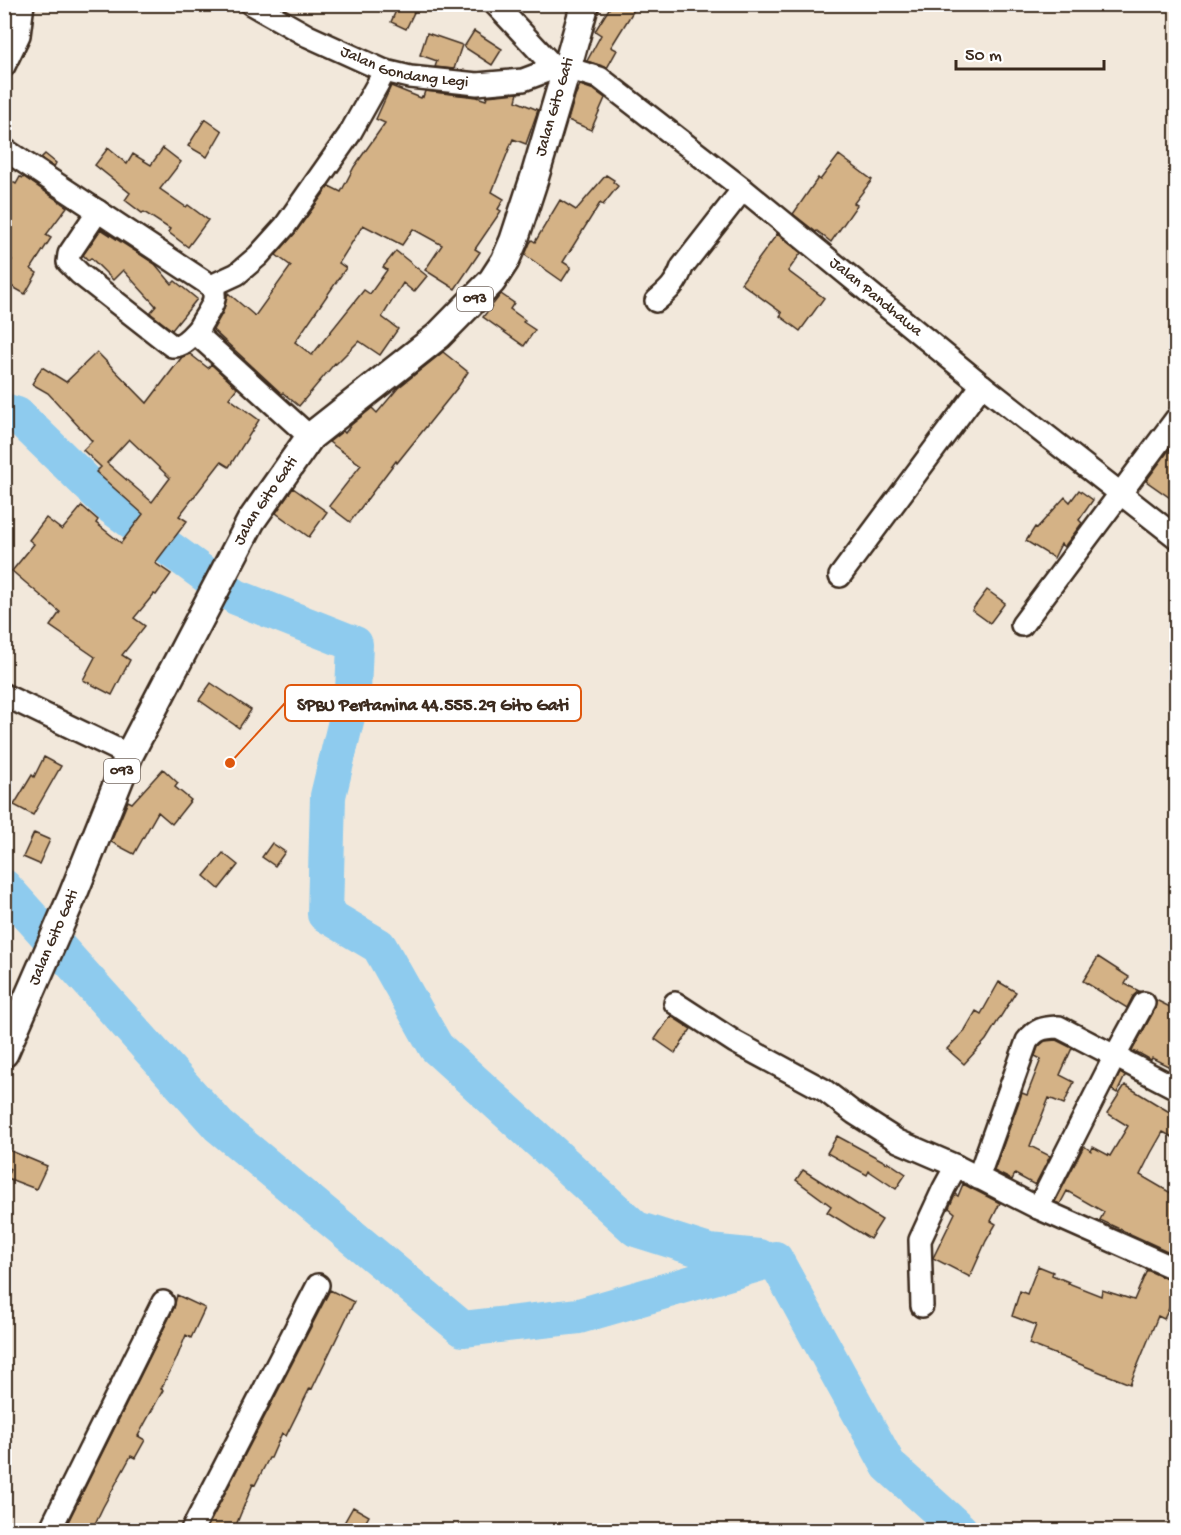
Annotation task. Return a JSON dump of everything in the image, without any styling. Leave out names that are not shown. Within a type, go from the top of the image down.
[{"type":"main road","name":"Jalan Gito Gati","points":[[4,1053],[72,897],[129,755],[251,520],[310,437],[438,336],[492,281],[505,261],[514,240],[561,68],[585,4]]},
{"type":"street","points":[[4,66],[17,41],[23,4]]},
{"type":"street","points":[[495,4],[561,68]]},
{"type":"street","name":"Jalan Gondang Legi","points":[[256,6],[308,36],[385,71],[410,77],[477,84],[523,80],[561,68]]},
{"type":"street","name":"Jalan Pandhawa","points":[[561,68],[600,78],[742,189],[982,385],[1120,493],[1174,530]]},
{"type":"street","points":[[211,286],[237,274],[258,256],[285,226],[349,135],[385,71]]},
{"type":"street","points":[[4,149],[211,286],[216,298],[199,328],[182,344],[172,346],[68,262],[69,254],[98,212]]},
{"type":"street","points":[[656,301],[678,280],[682,267],[742,189]]},
{"type":"street","points":[[199,328],[202,339],[310,437]]},
{"type":"street","points":[[840,576],[982,385]]},
{"type":"street","points":[[1022,625],[1176,419]]},
{"type":"street","points":[[4,695],[129,755]]},
{"type":"street","points":[[675,1003],[735,1042],[824,1090],[854,1113],[898,1141],[956,1166],[1038,1208],[1176,1269]]},
{"type":"street","points":[[1038,1208],[1144,1003]]},
{"type":"street","points":[[978,1178],[1027,1041],[1034,1033],[1045,1028],[1059,1027],[1176,1088]]},
{"type":"street","points":[[922,1306],[920,1240],[956,1166]]},
{"type":"street","points":[[192,1530],[318,1285]]},
{"type":"street","points":[[50,1530],[163,1302]]},
{"type":"building","points":[[399,4],[418,4],[406,29],[391,22]]},
{"type":"building","points":[[612,4],[625,4],[634,10],[611,47],[617,50],[607,68],[587,61],[601,35],[595,31]]},
{"type":"building","points":[[474,31],[502,49],[492,65],[464,47]]},
{"type":"building","points":[[427,33],[462,45],[454,69],[435,67],[437,61],[420,55]]},
{"type":"building","points":[[580,85],[594,90],[605,98],[591,130],[568,120]]},
{"type":"building","points":[[391,86],[421,98],[425,91],[486,100],[487,96],[518,93],[516,101],[538,110],[526,144],[513,139],[492,192],[504,199],[498,209],[501,211],[475,249],[480,252],[455,289],[425,270],[442,245],[413,229],[402,245],[363,225],[339,263],[346,268],[295,342],[312,355],[364,290],[370,294],[387,270],[383,267],[396,251],[427,276],[414,292],[403,283],[382,317],[398,329],[380,355],[359,341],[335,363],[299,406],[282,394],[213,330],[223,312],[228,293],[255,316],[291,266],[276,255],[329,186],[341,192],[354,167],[385,123],[376,119]]},
{"type":"building","points":[[205,119],[222,131],[207,157],[188,146]]},
{"type":"building","points":[[108,148],[127,164],[133,154],[151,165],[163,148],[181,162],[160,189],[208,220],[188,247],[168,232],[170,229],[125,200],[130,193],[95,165]]},
{"type":"building","points":[[45,154],[56,163],[54,167],[41,158]]},
{"type":"building","points":[[839,155],[872,180],[854,203],[857,205],[831,242],[793,214],[818,178],[820,180]]},
{"type":"building","points":[[606,175],[618,186],[603,205],[600,203],[563,262],[571,267],[562,281],[525,255],[530,243],[532,240],[535,242],[560,200],[576,210]]},
{"type":"building","points":[[4,177],[16,184],[20,177],[24,177],[67,207],[46,235],[51,238],[31,269],[37,273],[25,294],[4,282],[4,272],[12,260],[4,255]]},
{"type":"building","points":[[101,229],[155,264],[172,284],[175,281],[197,299],[172,330],[150,313],[156,306],[123,270],[113,280],[91,258],[88,260],[83,255]]},
{"type":"building","points":[[777,234],[801,253],[788,271],[824,298],[800,331],[780,316],[782,313],[741,283]]},
{"type":"building","points":[[501,294],[514,303],[510,309],[535,330],[524,346],[483,317]]},
{"type":"building","points":[[97,352],[147,403],[182,357],[190,354],[208,368],[211,364],[237,388],[229,398],[259,420],[229,467],[221,462],[179,516],[187,521],[155,563],[171,574],[156,595],[154,594],[134,618],[145,626],[122,655],[130,660],[112,695],[83,680],[95,657],[50,626],[60,612],[12,571],[34,544],[29,540],[46,518],[62,530],[82,506],[98,520],[96,523],[121,543],[143,514],[96,472],[101,467],[83,450],[92,441],[48,393],[32,384],[42,367],[66,382]],"holes":[[[129,439],[170,478],[152,502],[107,463]]]},
{"type":"building","points":[[443,352],[468,372],[350,522],[329,506],[361,465],[329,442],[343,431],[345,433],[372,408],[377,413],[398,388]]},
{"type":"building","points":[[1172,446],[1176,450],[1176,502],[1146,481]]},
{"type":"building","points":[[293,488],[327,512],[309,537],[276,513]]},
{"type":"building","points":[[1079,490],[1093,500],[1079,520],[1082,523],[1064,547],[1061,544],[1054,558],[1026,541],[1035,527],[1037,528],[1065,497],[1070,502]]},
{"type":"building","points":[[987,590],[1005,603],[990,623],[972,610]]},
{"type":"building","points":[[211,683],[251,710],[239,728],[199,700]]},
{"type":"building","points":[[44,757],[61,766],[33,815],[14,805],[32,775],[34,777]]},
{"type":"building","points":[[163,769],[178,783],[175,787],[191,800],[172,824],[158,812],[134,854],[111,842],[128,801],[132,803]]},
{"type":"building","points":[[34,833],[50,840],[39,864],[23,857]]},
{"type":"building","points":[[272,843],[285,852],[275,866],[262,857]]},
{"type":"building","points":[[223,853],[238,865],[219,889],[204,876]]},
{"type":"building","points":[[1098,957],[1129,977],[1125,984],[1139,991],[1133,996],[1127,1008],[1083,981]]},
{"type":"building","points":[[999,982],[1016,992],[986,1040],[964,1064],[947,1049],[965,1030],[976,1011],[981,1014]]},
{"type":"building","points":[[1156,1000],[1176,1010],[1176,1070],[1132,1051],[1155,1009]]},
{"type":"building","points":[[671,1016],[691,1029],[675,1053],[655,1039]]},
{"type":"building","points":[[1056,1040],[1072,1048],[1060,1075],[1074,1082],[1064,1104],[1049,1098],[1030,1146],[1050,1156],[1035,1185],[1015,1174],[1012,1180],[994,1171],[1022,1093],[1027,1095],[1041,1059],[1035,1056],[1038,1047],[1045,1041]]},
{"type":"building","points":[[1120,1073],[1125,1076],[1117,1093],[1112,1090]]},
{"type":"building","points":[[1125,1085],[1176,1116],[1176,1139],[1163,1132],[1140,1175],[1176,1196],[1176,1255],[1100,1220],[1104,1212],[1067,1191],[1060,1204],[1055,1202],[1084,1146],[1091,1151],[1093,1147],[1110,1156],[1128,1126],[1107,1113]]},
{"type":"building","points":[[837,1136],[888,1162],[906,1174],[896,1189],[869,1171],[867,1175],[827,1153]]},
{"type":"building","points":[[4,1148],[47,1166],[36,1189],[7,1178],[10,1169],[4,1166]]},
{"type":"building","points":[[803,1170],[882,1220],[870,1239],[827,1212],[831,1206],[796,1180]]},
{"type":"building","points":[[963,1184],[1000,1203],[991,1221],[996,1224],[970,1277],[933,1258],[955,1213],[949,1208],[955,1194],[958,1196]]},
{"type":"building","points":[[1038,1266],[1053,1272],[1052,1275],[1068,1283],[1101,1296],[1102,1290],[1134,1300],[1147,1270],[1176,1282],[1176,1294],[1164,1319],[1158,1316],[1130,1384],[1029,1344],[1036,1325],[1012,1316],[1020,1291],[1027,1294]]},
{"type":"building","points":[[330,1290],[354,1302],[312,1389],[310,1388],[286,1436],[282,1433],[271,1458],[255,1485],[253,1484],[234,1530],[206,1530]]},
{"type":"building","points":[[177,1295],[205,1308],[191,1338],[186,1335],[161,1389],[163,1390],[138,1436],[145,1440],[135,1458],[131,1456],[92,1530],[64,1530],[174,1308]]},
{"type":"building","points":[[353,1507],[369,1516],[361,1530],[340,1530]]},
{"type":"waterway","points":[[4,411],[17,415],[112,507],[236,597],[355,644],[353,692],[328,796],[325,914],[379,946],[436,1047],[636,1229],[709,1252],[759,1257]]},
{"type":"waterway","points":[[4,887],[219,1126],[463,1329],[579,1316],[775,1259],[889,1466],[960,1530]]},
{"type":"place","name":"SPBU Pertamina 44.555.29 Gito Gati","points":[[230,763]]}]
